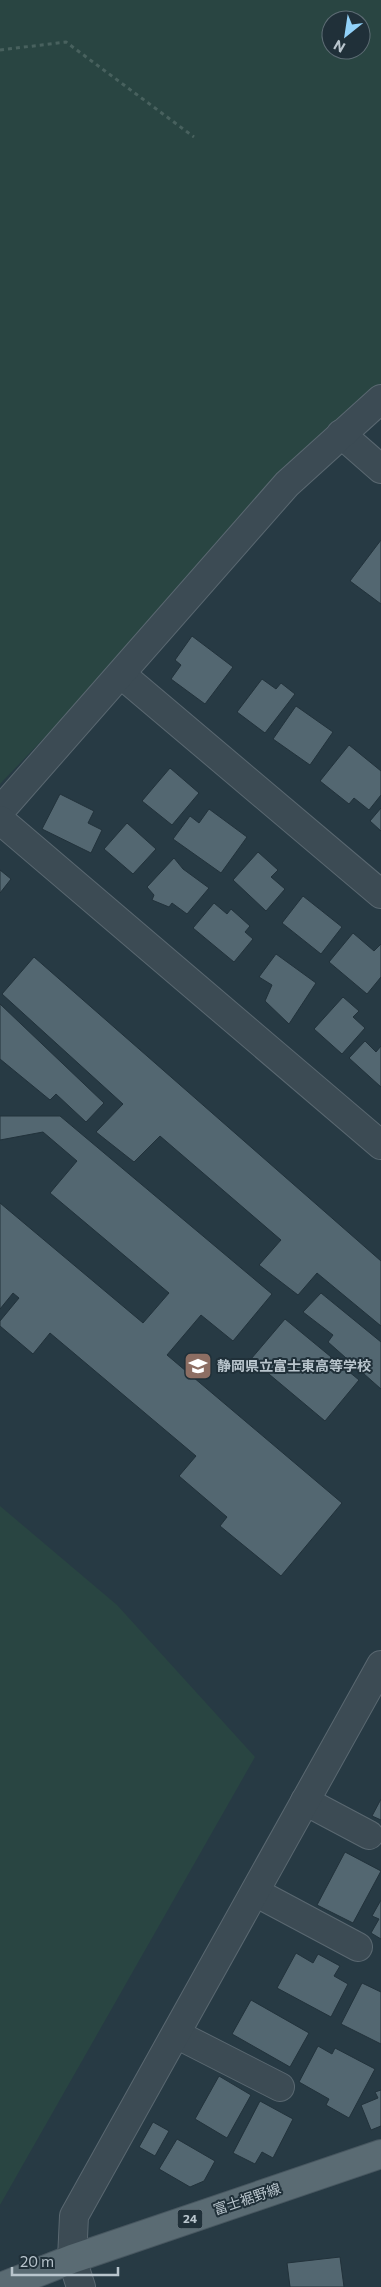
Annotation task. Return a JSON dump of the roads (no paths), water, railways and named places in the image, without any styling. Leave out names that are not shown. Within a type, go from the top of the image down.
[{"type":"main road","name":"富士裾野線","points":[[1,2287],[72,2259],[381,2154]]},
{"type":"street","points":[[0,811],[122,675],[209,570],[287,484],[381,399]]},
{"type":"street","points":[[341,434],[381,468]]},
{"type":"street","points":[[122,675],[381,894]]},
{"type":"street","points":[[0,820],[381,1145]]},
{"type":"street","points":[[82,2287],[72,2259],[74,2216],[381,1665]]},
{"type":"street","points":[[305,1801],[369,1835]]},
{"type":"street","points":[[255,1892],[358,1947]]},
{"type":"street","points":[[176,2034],[280,2087]]},
{"type":"place","name":"静岡県立富士東高等学校","points":[[198,1366]]}]
